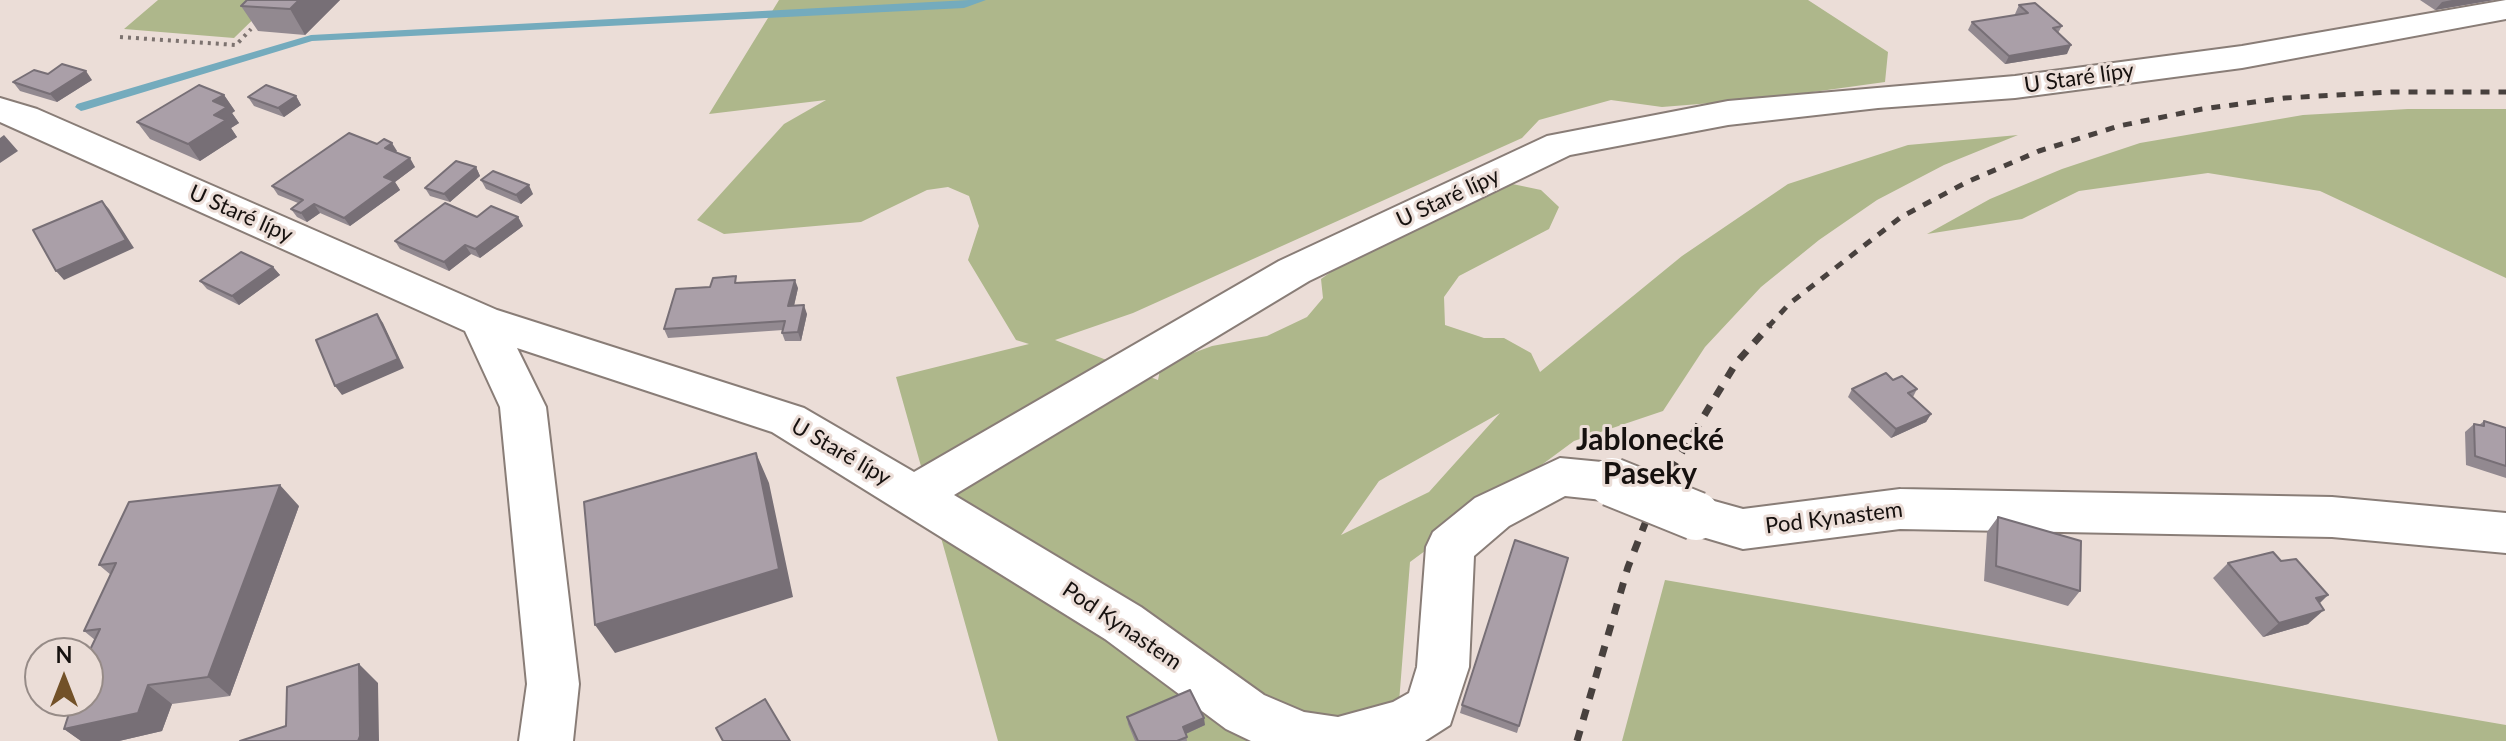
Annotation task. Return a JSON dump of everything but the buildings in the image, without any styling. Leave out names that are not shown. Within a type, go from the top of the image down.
[{"type":"street","name":"U Staré lípy","points":[[0,110],[38,123],[482,321],[788,420],[914,495],[1294,271],[1560,145],[1728,113],[1878,97],[2015,87],[2242,57],[2506,9]]},
{"type":"street","points":[[482,321],[523,407],[553,684],[546,741]]},
{"type":"street","name":"Pod Kynastem","points":[[1342,741],[1405,724],[1431,708],[1443,667],[1450,547],[1492,512],[1560,477],[1612,482],[1696,516],[1743,529],[1900,509],[2332,517],[2506,533]]},
{"type":"street","name":"Pod Kynastem","points":[[914,495],[1123,623],[1245,712],[1301,737],[1335,741]]},
{"type":"path","points":[[120,37],[236,45],[251,29]]},
{"type":"green space","points":[[158,0],[273,0],[234,38],[124,29]]},
{"type":"green space","points":[[779,0],[1808,0],[1888,52],[1885,82],[1762,99],[1662,107],[1611,100],[1539,120],[1522,138],[1133,313],[1055,340],[1158,380],[1161,365],[1212,346],[1267,336],[1307,317],[1323,298],[1321,279],[1370,244],[1503,182],[1541,190],[1559,207],[1549,229],[1459,276],[1444,297],[1445,325],[1484,338],[1504,338],[1531,353],[1540,372],[1682,256],[1788,184],[1908,145],[2018,135],[1944,165],[1877,200],[1819,240],[1761,287],[1705,347],[1663,411],[1574,441],[1410,562],[1396,741],[998,741],[896,377],[1029,344],[1016,340],[968,260],[979,226],[969,196],[948,187],[927,190],[861,222],[724,234],[697,220],[784,124],[826,100],[709,114]],"holes":[[[1500,413],[1429,492],[1341,535],[1379,481]]]},
{"type":"green space","points":[[2408,109],[2506,109],[2506,278],[2320,191],[2208,173],[2079,191],[2022,219],[1927,234],[1990,199],[2062,169],[2140,143],[2303,115]]},
{"type":"green space","points":[[1665,580],[2506,725],[2506,741],[1622,741]]},
{"type":"waterway","points":[[81,107],[311,38],[964,5],[981,0]]},
{"type":"railway","points":[[1768,327],[1789,304],[1901,217],[1967,182],[2039,151],[2119,126],[2202,109],[2285,98],[2392,92],[2506,92]]},
{"type":"railway","points":[[1577,741],[1628,567],[1657,493],[1736,363],[1770,325]]},
{"type":"district","name":"Jablonecké Paseky","points":[[1650,457]]}]
